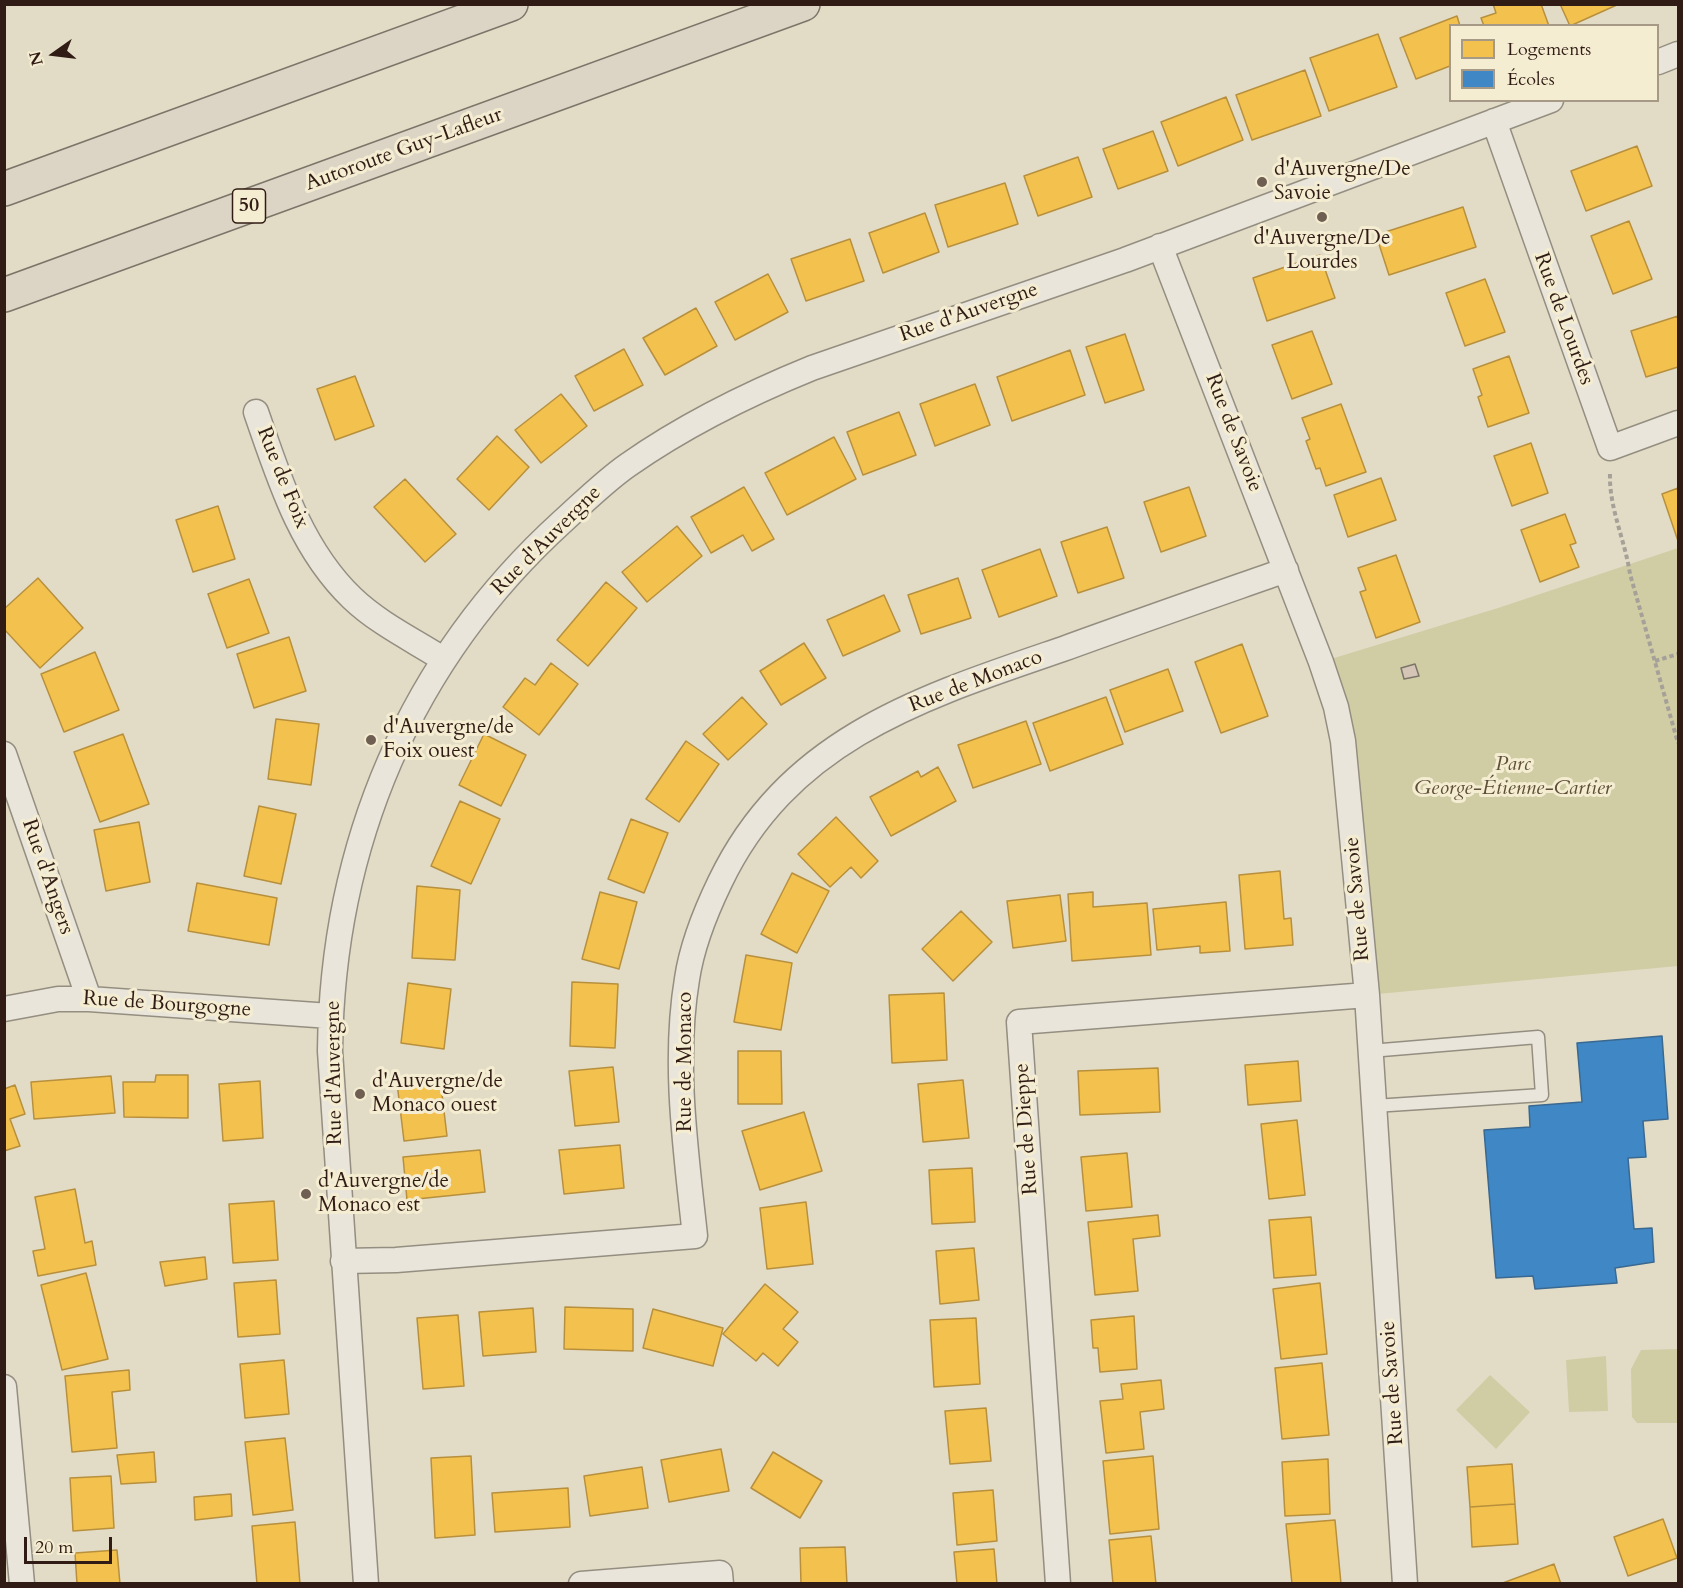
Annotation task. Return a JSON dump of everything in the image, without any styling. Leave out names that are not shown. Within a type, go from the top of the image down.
[{"type":"highway","points":[[4,189],[512,4]]},
{"type":"highway","name":"Autoroute Guy-Lafleur","points":[[4,295],[803,4]]},
{"type":"street","points":[[1659,62],[1678,54]]},
{"type":"street","name":"Rue d'Auvergne","points":[[366,1584],[330,1051],[330,1016],[341,921],[368,813],[402,731],[443,660],[508,575],[546,536],[627,466],[666,440],[762,388],[812,368],[1160,246],[1546,102]]},
{"type":"street","name":"Rue de Lourdes","points":[[1494,121],[1610,448]]},
{"type":"street","name":"Rue de Savoie","points":[[1160,246],[1287,570],[1336,707],[1343,741],[1367,995],[1405,1584]]},
{"type":"street","name":"Rue de Foix","points":[[256,412],[292,510],[310,545],[329,571],[359,604],[382,622],[443,660]]},
{"type":"street","points":[[1610,448],[1678,423]]},
{"type":"street","name":"Rue de Monaco","points":[[343,1261],[396,1260],[695,1236],[682,1077],[687,979],[696,938],[731,859],[773,800],[800,773],[832,749],[917,703],[1000,671],[1287,570]]},
{"type":"street","name":"Rue d'Angers","points":[[4,754],[89,999]]},
{"type":"street","name":"Rue de Dieppe","points":[[1058,1584],[1019,1022],[1367,995]]},
{"type":"street","name":"Rue de Bourgogne","points":[[4,1009],[58,999],[89,999],[330,1016]]},
{"type":"street","points":[[4,1387],[22,1584]]},
{"type":"street","points":[[581,1584],[720,1573],[721,1584]]},
{"type":"lane","points":[[1370,1051],[1538,1037],[1542,1095],[1374,1106]]},
{"type":"path","points":[[1610,448],[1610,494],[1678,742]]},
{"type":"path","points":[[1655,661],[1678,654]]},
{"type":"green space","name":"Parc George-Étienne-Cartier","points":[[1678,548],[1678,966],[1367,995],[1321,662],[1498,608]]},
{"type":"green space","points":[[1678,1349],[1678,1423],[1637,1423],[1632,1417],[1631,1369],[1641,1350]]},
{"type":"green space","points":[[1606,1356],[1608,1411],[1569,1412],[1566,1360]]},
{"type":"green space","points":[[1490,1375],[1530,1412],[1496,1449],[1456,1410]]},
{"type":"building: Logements","points":[[1493,4],[1541,4],[1548,24],[1483,24],[1481,18],[1496,13]]},
{"type":"building: Logements","points":[[1560,4],[1619,4],[1574,24],[1569,24]]},
{"type":"building: Logements","points":[[1457,16],[1459,24],[1449,24],[1449,66],[1416,79],[1400,38]]},
{"type":"building: Logements","points":[[1378,34],[1397,87],[1329,111],[1310,58]]},
{"type":"building: Logements","points":[[1305,70],[1321,116],[1252,140],[1236,95]]},
{"type":"building: Logements","points":[[1226,97],[1243,140],[1178,166],[1161,122]]},
{"type":"building: Logements","points":[[1153,131],[1168,171],[1118,189],[1103,149]]},
{"type":"building: Logements","points":[[1637,146],[1652,186],[1586,211],[1571,171]]},
{"type":"building: Logements","points":[[1078,157],[1092,197],[1038,216],[1024,176]]},
{"type":"building: Logements","points":[[1005,183],[1018,224],[948,247],[935,205]]},
{"type":"building: Logements","points":[[1463,207],[1476,247],[1389,275],[1376,235]]},
{"type":"building: Logements","points":[[925,213],[939,252],[883,273],[869,233]]},
{"type":"building: Logements","points":[[1629,221],[1652,279],[1613,294],[1591,236]]},
{"type":"building: Logements","points":[[850,239],[864,281],[806,301],[791,259]]},
{"type":"building: Logements","points":[[1320,255],[1335,298],[1267,321],[1253,278]]},
{"type":"building: Logements","points":[[768,274],[788,312],[735,340],[715,302]]},
{"type":"building: Logements","points":[[1485,279],[1505,332],[1465,346],[1446,293]]},
{"type":"building: Logements","points":[[696,308],[717,346],[665,375],[643,338]]},
{"type":"building: Logements","points":[[1678,316],[1678,367],[1646,377],[1631,331]]},
{"type":"building: Logements","points":[[1312,331],[1332,384],[1292,399],[1272,345]]},
{"type":"building: Logements","points":[[1125,334],[1144,390],[1105,403],[1086,347]]},
{"type":"building: Logements","points":[[624,349],[643,385],[594,411],[575,376]]},
{"type":"building: Logements","points":[[1070,350],[1085,395],[1012,421],[997,377]]},
{"type":"building: Logements","points":[[1509,356],[1529,413],[1488,427],[1478,397],[1482,395],[1473,369]]},
{"type":"building: Logements","points":[[355,376],[374,426],[335,440],[317,389]]},
{"type":"building: Logements","points":[[975,384],[990,425],[935,446],[920,404]]},
{"type":"building: Logements","points":[[561,394],[587,426],[541,463],[515,430]]},
{"type":"building: Logements","points":[[1341,404],[1366,472],[1326,486],[1320,468],[1316,469],[1306,441],[1310,439],[1302,418]]},
{"type":"building: Logements","points":[[899,412],[916,455],[863,475],[847,432]]},
{"type":"building: Logements","points":[[497,436],[529,467],[489,510],[457,479]]},
{"type":"building: Logements","points":[[834,437],[856,479],[787,515],[765,473]]},
{"type":"building: Logements","points":[[1531,443],[1548,493],[1512,506],[1494,456]]},
{"type":"building: Logements","points":[[1381,478],[1396,520],[1348,537],[1334,495]]},
{"type":"building: Logements","points":[[405,479],[456,534],[425,562],[374,507]]},
{"type":"building: Logements","points":[[744,487],[774,539],[752,551],[743,535],[711,553],[691,517]]},
{"type":"building: Logements","points":[[1189,487],[1206,536],[1161,552],[1144,502]]},
{"type":"building: Logements","points":[[1678,488],[1678,541],[1662,494]]},
{"type":"building: Logements","points":[[218,506],[235,559],[193,572],[176,520]]},
{"type":"building: Logements","points":[[1565,514],[1576,543],[1570,545],[1579,567],[1540,582],[1521,530]]},
{"type":"building: Logements","points":[[677,526],[702,556],[647,602],[622,572]]},
{"type":"building: Logements","points":[[1107,527],[1124,578],[1078,593],[1061,542]]},
{"type":"building: Logements","points":[[1040,549],[1057,596],[999,617],[982,570]]},
{"type":"building: Logements","points":[[1396,555],[1420,622],[1376,638],[1360,592],[1366,590],[1358,568]]},
{"type":"building: Logements","points":[[38,578],[83,628],[40,668],[4,629],[4,609]]},
{"type":"building: Logements","points":[[958,578],[971,618],[921,634],[908,595]]},
{"type":"building: Logements","points":[[249,579],[269,633],[227,648],[208,594]]},
{"type":"building: Logements","points":[[606,582],[637,608],[588,666],[557,640]]},
{"type":"building: Logements","points":[[884,595],[900,631],[843,656],[827,620]]},
{"type":"building: Logements","points":[[289,637],[306,691],[254,708],[237,654]]},
{"type":"building: Logements","points":[[804,643],[826,678],[781,705],[760,671]]},
{"type":"building: Logements","points":[[1242,644],[1268,716],[1221,733],[1195,662]]},
{"type":"building: Logements","points":[[95,652],[119,710],[64,732],[41,674]]},
{"type":"building: Logements","points":[[551,663],[578,684],[539,735],[503,707],[525,678],[535,685]]},
{"type":"building: Logements","points":[[1168,669],[1183,711],[1125,732],[1110,690]]},
{"type":"building: Logements","points":[[742,697],[767,724],[728,760],[703,734]]},
{"type":"building: Logements","points":[[1106,697],[1123,744],[1050,771],[1033,723]]},
{"type":"building: Logements","points":[[276,719],[319,724],[311,785],[268,779]]},
{"type":"building: Logements","points":[[1026,721],[1041,764],[973,788],[958,745]]},
{"type":"building: Logements","points":[[123,734],[149,804],[100,822],[74,752]]},
{"type":"building: Logements","points":[[484,734],[526,755],[501,806],[459,785]]},
{"type":"building: Logements","points":[[686,741],[719,764],[679,822],[646,799]]},
{"type":"building: Logements","points":[[938,767],[956,801],[891,836],[870,797],[918,771],[921,777]]},
{"type":"building: Logements","points":[[460,801],[500,819],[471,884],[431,866]]},
{"type":"building: Logements","points":[[259,806],[296,814],[281,884],[244,876]]},
{"type":"building: Logements","points":[[836,817],[878,861],[861,878],[851,867],[830,887],[798,854]]},
{"type":"building: Logements","points":[[631,819],[668,833],[644,893],[608,879]]},
{"type":"building: Logements","points":[[139,822],[150,882],[106,891],[94,830]]},
{"type":"building: Logements","points":[[1280,871],[1284,919],[1291,918],[1293,945],[1245,949],[1239,875]]},
{"type":"building: Logements","points":[[792,873],[829,891],[797,953],[761,934]]},
{"type":"building: Logements","points":[[197,883],[277,898],[269,945],[188,931]]},
{"type":"building: Logements","points":[[417,886],[460,890],[455,960],[412,958]]},
{"type":"building: Logements","points":[[600,892],[637,902],[619,969],[582,959]]},
{"type":"building: Logements","points":[[1093,892],[1093,907],[1147,903],[1151,955],[1072,961],[1068,894]]},
{"type":"building: Logements","points":[[1060,895],[1066,941],[1013,948],[1007,901]]},
{"type":"building: Logements","points":[[1226,902],[1230,951],[1200,953],[1200,946],[1157,950],[1153,909]]},
{"type":"building: Logements","points":[[961,911],[992,942],[953,981],[922,949]]},
{"type":"building: Logements","points":[[746,955],[792,963],[781,1030],[734,1022]]},
{"type":"building: Logements","points":[[572,982],[618,984],[615,1048],[570,1046]]},
{"type":"building: Logements","points":[[408,983],[451,989],[444,1049],[401,1043]]},
{"type":"building: Logements","points":[[944,993],[947,1060],[892,1063],[889,995]]},
{"type":"building: Logements","points":[[738,1051],[781,1051],[782,1104],[738,1104]]},
{"type":"building: Logements","points":[[1298,1061],[1301,1101],[1248,1105],[1245,1065]]},
{"type":"building: Logements","points":[[613,1067],[619,1122],[575,1126],[569,1071]]},
{"type":"building: Logements","points":[[1158,1068],[1160,1112],[1080,1115],[1078,1071]]},
{"type":"building: Logements","points":[[156,1075],[188,1075],[188,1118],[124,1117],[123,1082],[155,1082]]},
{"type":"building: Logements","points":[[111,1076],[115,1113],[34,1119],[31,1082]]},
{"type":"building: Logements","points":[[440,1078],[447,1136],[404,1141],[397,1083]]},
{"type":"building: Logements","points":[[963,1080],[969,1138],[923,1142],[918,1084]]},
{"type":"building: Logements","points":[[260,1081],[263,1138],[223,1141],[219,1084]]},
{"type":"building: Logements","points":[[15,1085],[25,1114],[10,1119],[20,1146],[4,1151],[4,1089]]},
{"type":"building: Logements","points":[[804,1112],[822,1171],[760,1190],[742,1131]]},
{"type":"building: Logements","points":[[1297,1120],[1305,1195],[1269,1199],[1261,1124]]},
{"type":"building: Logements","points":[[620,1145],[624,1188],[564,1194],[559,1150]]},
{"type":"building: Logements","points":[[480,1150],[485,1192],[407,1200],[403,1157]]},
{"type":"building: Logements","points":[[1127,1153],[1132,1207],[1086,1211],[1081,1157]]},
{"type":"building: Logements","points":[[972,1168],[975,1222],[932,1224],[929,1170]]},
{"type":"building: Logements","points":[[75,1189],[85,1243],[92,1241],[96,1265],[38,1276],[33,1251],[45,1249],[35,1197]]},
{"type":"building: Logements","points":[[274,1201],[278,1260],[233,1263],[229,1204]]},
{"type":"building: Logements","points":[[806,1202],[813,1264],[767,1269],[760,1208]]},
{"type":"building: Logements","points":[[1158,1215],[1160,1236],[1133,1239],[1138,1291],[1095,1295],[1088,1222]]},
{"type":"building: Logements","points":[[1311,1217],[1316,1275],[1274,1278],[1269,1220]]},
{"type":"building: Logements","points":[[974,1248],[979,1300],[940,1304],[936,1251]]},
{"type":"building: Logements","points":[[205,1257],[207,1279],[165,1286],[160,1262]]},
{"type":"building: Logements","points":[[86,1273],[108,1359],[62,1370],[41,1285]]},
{"type":"building: Logements","points":[[276,1280],[280,1334],[238,1337],[234,1283]]},
{"type":"building: Logements","points":[[1320,1283],[1327,1354],[1281,1359],[1273,1289]]},
{"type":"building: Logements","points":[[765,1284],[798,1312],[783,1329],[798,1342],[778,1366],[763,1353],[756,1361],[723,1334]]},
{"type":"building: Logements","points":[[565,1307],[633,1309],[633,1351],[564,1349]]},
{"type":"building: Logements","points":[[533,1308],[536,1352],[483,1356],[479,1312]]},
{"type":"building: Logements","points":[[653,1309],[723,1328],[713,1366],[643,1348]]},
{"type":"building: Logements","points":[[458,1315],[464,1386],[423,1389],[417,1318]]},
{"type":"building: Logements","points":[[1134,1316],[1137,1369],[1100,1372],[1098,1348],[1093,1348],[1091,1320]]},
{"type":"building: Logements","points":[[976,1318],[980,1384],[934,1387],[930,1320]]},
{"type":"building: Logements","points":[[284,1360],[289,1414],[245,1418],[240,1364]]},
{"type":"building: Logements","points":[[1322,1363],[1329,1435],[1282,1439],[1275,1368]]},
{"type":"building: Logements","points":[[129,1370],[130,1390],[112,1392],[117,1448],[72,1452],[65,1376]]},
{"type":"building: Logements","points":[[1161,1380],[1164,1409],[1140,1412],[1144,1449],[1106,1453],[1100,1401],[1123,1399],[1121,1384]]},
{"type":"building: Logements","points":[[986,1408],[991,1461],[950,1464],[945,1411]]},
{"type":"building: Logements","points":[[285,1438],[293,1510],[253,1515],[245,1442]]},
{"type":"building: Logements","points":[[721,1449],[729,1491],[669,1502],[661,1460]]},
{"type":"building: Logements","points":[[154,1452],[156,1482],[121,1484],[117,1455]]},
{"type":"building: Logements","points":[[773,1452],[822,1481],[800,1518],[751,1488]]},
{"type":"building: Logements","points":[[471,1456],[475,1535],[435,1538],[431,1458]]},
{"type":"building: Logements","points":[[1153,1456],[1159,1529],[1110,1534],[1103,1461]]},
{"type":"building: Logements","points":[[1328,1459],[1330,1514],[1285,1516],[1282,1462]]},
{"type":"building: Logements","points":[[1512,1464],[1515,1504],[1470,1507],[1467,1467]]},
{"type":"building: Logements","points":[[642,1467],[648,1508],[590,1516],[584,1476]]},
{"type":"building: Logements","points":[[111,1476],[114,1528],[73,1531],[70,1478]]},
{"type":"building: Logements","points":[[568,1488],[570,1527],[495,1532],[492,1493]]},
{"type":"building: Logements","points":[[993,1490],[997,1541],[957,1545],[953,1493]]},
{"type":"building: Logements","points":[[231,1494],[232,1516],[195,1520],[194,1497]]},
{"type":"building: Logements","points":[[1515,1504],[1518,1544],[1472,1547],[1470,1507]]},
{"type":"building: Logements","points":[[1663,1519],[1677,1558],[1628,1576],[1614,1537]]},
{"type":"building: Logements","points":[[1335,1520],[1341,1584],[1292,1584],[1286,1524]]},
{"type":"building: Logements","points":[[295,1522],[300,1584],[257,1584],[252,1526]]},
{"type":"building: Logements","points":[[1151,1536],[1156,1584],[1113,1584],[1109,1540]]},
{"type":"building: Logements","points":[[845,1547],[847,1584],[801,1584],[800,1548]]},
{"type":"building: Logements","points":[[994,1549],[997,1584],[957,1584],[954,1552]]},
{"type":"building: Logements","points":[[117,1550],[120,1584],[77,1584],[75,1553]]},
{"type":"building: Logements","points":[[1554,1564],[1561,1584],[1500,1584]]},
{"type":"building: Écoles","points":[[1662,1036],[1668,1119],[1643,1121],[1646,1157],[1628,1158],[1634,1229],[1652,1228],[1654,1262],[1615,1268],[1617,1283],[1535,1289],[1533,1276],[1496,1278],[1484,1130],[1530,1127],[1529,1106],[1582,1102],[1577,1043]]},
{"type":"building: Autres","points":[[1415,664],[1419,676],[1404,679],[1401,668]]},
{"type":"place","name":"d'Auvergne/De Savoie","points":[[1262,182]]},
{"type":"place","name":"d'Auvergne/De Lourdes","points":[[1322,217]]},
{"type":"place","name":"d'Auvergne/de Foix ouest","points":[[371,740]]},
{"type":"place","name":"d'Auvergne/de Monaco ouest","points":[[360,1094]]},
{"type":"place","name":"d'Auvergne/de Monaco est","points":[[306,1194]]}]
